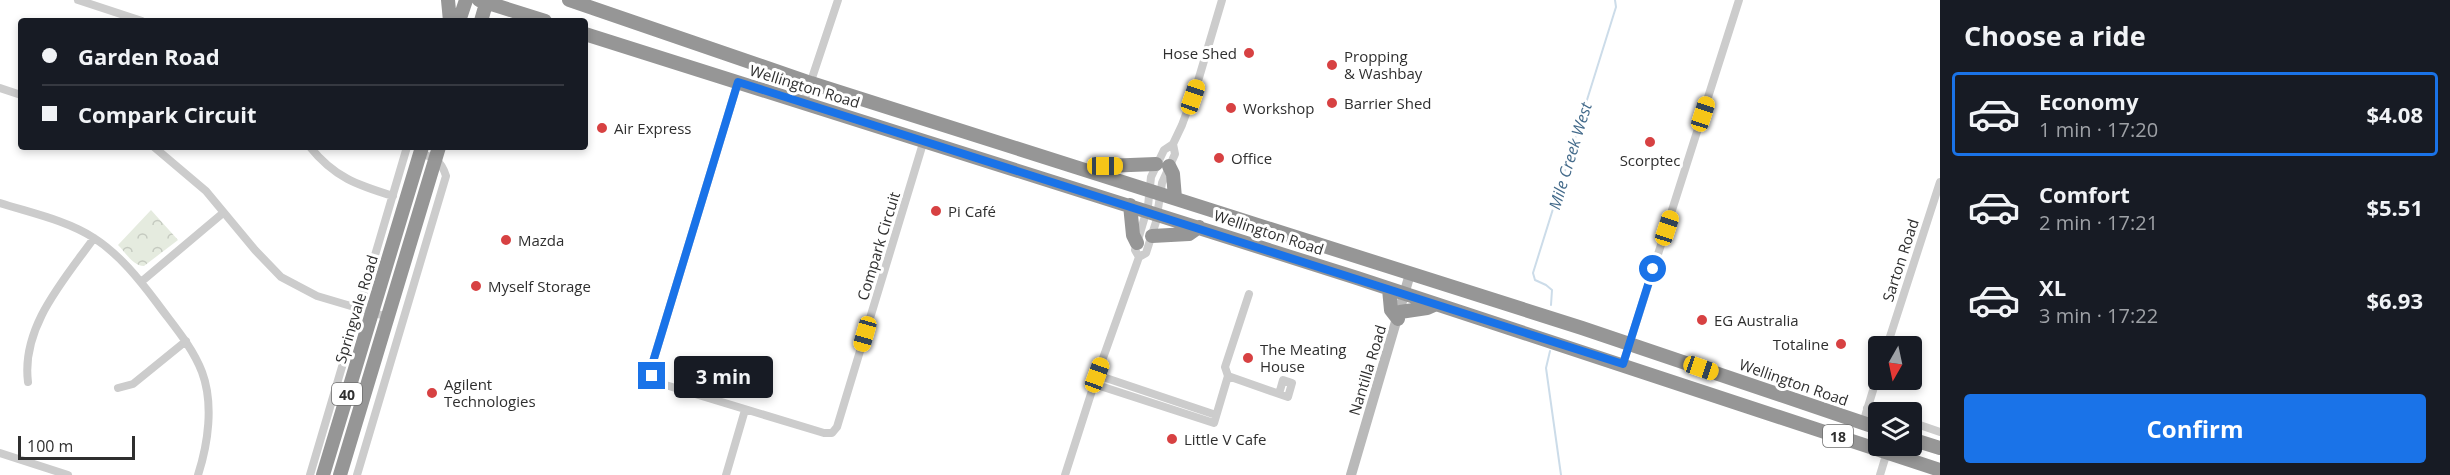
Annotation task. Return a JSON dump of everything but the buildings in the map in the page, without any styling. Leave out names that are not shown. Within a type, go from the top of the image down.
[{"type":"highway","points":[[448,0],[450,18]]},
{"type":"highway","points":[[460,18],[466,0]]},
{"type":"highway","name":"Wellington Road","points":[[569,0],[811,83],[1629,344],[1868,425]]},
{"type":"highway","points":[[481,18],[484,1],[535,18]]},
{"type":"highway","name":"Wellington Road","points":[[588,35],[1199,227],[1868,446]]},
{"type":"highway","name":"Springvale Road","points":[[323,475],[366,311],[416,150]]},
{"type":"highway","name":"40","points":[[340,475],[437,152]]},
{"type":"highway","points":[[1097,173],[1105,166],[1162,165],[1173,174],[1175,198]]},
{"type":"highway","points":[[1130,206],[1133,235],[1138,250]]},
{"type":"highway","points":[[1152,236],[1189,234],[1199,227]]},
{"type":"highway","points":[[1389,289],[1391,310],[1399,316],[1436,304]]},
{"type":"highway","points":[[1790,420],[1796,400]]},
{"type":"highway","points":[[1922,442],[1940,448]]},
{"type":"highway","name":"Wellington Road","points":[[1899,456],[1940,470]]},
{"type":"street","points":[[78,0],[133,18]]},
{"type":"street","points":[[804,102],[838,0]]},
{"type":"street","points":[[1154,191],[1164,150],[1173,144],[1198,81],[1222,0]]},
{"type":"street","points":[[1623,364],[1739,0]]},
{"type":"street","name":"Compark Circuit","points":[[738,82],[652,365],[652,376],[658,383],[824,433],[832,433],[837,427],[924,140]]},
{"type":"street","points":[[0,88],[18,94]]},
{"type":"street","points":[[1138,250],[1146,253],[1152,236],[1154,191],[1162,165],[1175,154],[1173,144]]},
{"type":"street","points":[[159,150],[206,191],[281,277],[317,296],[388,317]]},
{"type":"street","points":[[313,150],[331,171],[361,187],[393,196]]},
{"type":"street","points":[[310,475],[366,311],[393,196],[416,150]]},
{"type":"street","points":[[357,475],[445,181],[443,165],[437,152]]},
{"type":"street","name":"Sarton Road","points":[[1890,336],[1940,182]]},
{"type":"street","points":[[0,202],[67,225],[94,238],[141,282],[186,341],[202,373],[207,397],[208,431],[198,475]]},
{"type":"street","points":[[1065,475],[1152,212]]},
{"type":"street","points":[[141,282],[223,213]]},
{"type":"street","points":[[28,382],[26,364],[36,326],[45,308],[94,238]]},
{"type":"street","name":"Nantilla Road","points":[[1352,475],[1410,274]]},
{"type":"street","points":[[1094,384],[1214,423],[1228,376],[1225,367],[1249,294]]},
{"type":"street","points":[[118,388],[133,384],[186,341]]},
{"type":"street","points":[[1097,375],[1216,415]]},
{"type":"street","points":[[1228,376],[1279,394]]},
{"type":"street","points":[[1863,423],[1873,390]]},
{"type":"street","points":[[726,475],[745,410]]},
{"type":"street","points":[[1922,426],[1940,432]]},
{"type":"street","points":[[0,453],[68,475]]},
{"type":"street","points":[[1880,475],[1886,456]]},
{"type":"street","points":[[31,475],[34,464]]},
{"type":"green space","points":[[151,210],[178,240],[144,266],[133,261],[118,245]]},
{"type":"waterway","name":"Mile Creek West","points":[[1551,305],[1552,290],[1535,280],[1533,273],[1616,7],[1615,0]]},
{"type":"waterway","name":"Mile Creek West","points":[[1550,351],[1546,368],[1561,475]]},
{"type":"place","name":"Hose Shed","points":[[1249,53]]},
{"type":"place","name":"Propping & Washbay","points":[[1332,65]]},
{"type":"place","name":"Barrier Shed","points":[[1332,103]]},
{"type":"place","name":"Workshop","points":[[1231,108]]},
{"type":"place","name":"Air Express","points":[[602,128]]},
{"type":"place","name":"Scorptec","points":[[1650,142]]},
{"type":"place","name":"Office","points":[[1219,158]]},
{"type":"place","name":"Pi Café","points":[[936,211]]},
{"type":"place","name":"Mazda","points":[[506,240]]},
{"type":"place","name":"Myself Storage","points":[[476,286]]},
{"type":"place","name":"EG Australia","points":[[1702,320]]},
{"type":"place","name":"Totaline","points":[[1841,344]]},
{"type":"place","name":"The Meating House","points":[[1248,358]]},
{"type":"place","name":"Agilent Technologies","points":[[432,393]]},
{"type":"place","name":"Little V Cafe","points":[[1172,439]]},
{"type":"route","points":[[652,376],[652,365],[672,296],[738,82],[1184,222],[1623,364],[1653,269]]}]
